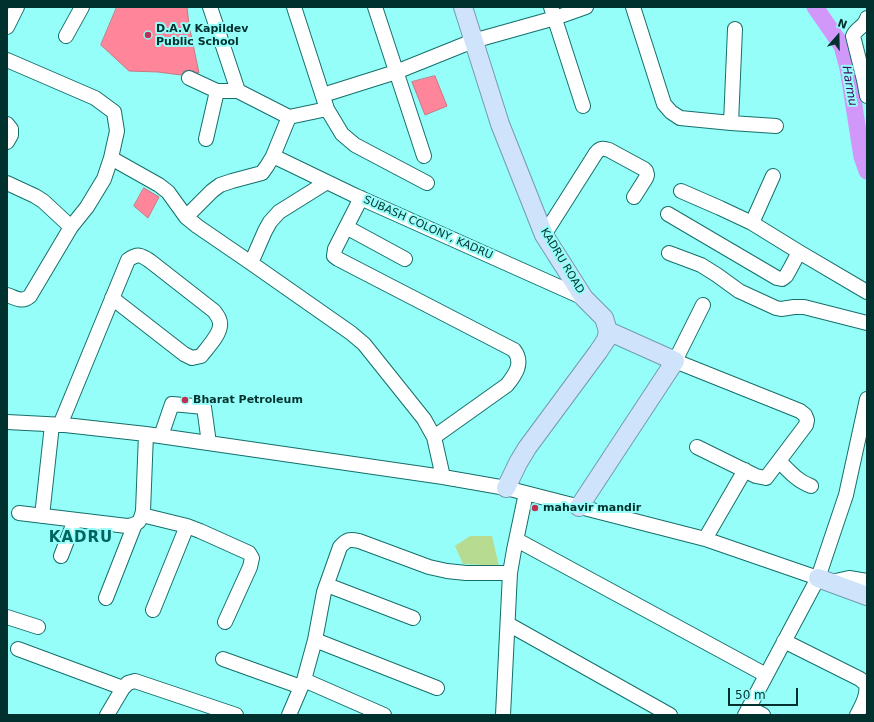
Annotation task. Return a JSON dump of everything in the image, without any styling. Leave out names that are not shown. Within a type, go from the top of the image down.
[{"type":"main road","name":"KADRU ROAD","points":[[463,7],[500,124],[544,235],[584,298],[604,318],[608,331]]},
{"type":"main road","points":[[506,488],[527,448],[598,352],[606,340],[608,331],[675,361],[579,507]]},
{"type":"main road","points":[[824,580],[867,596]]},
{"type":"street","points":[[7,27],[17,7]]},
{"type":"street","points":[[66,36],[82,7]]},
{"type":"street","points":[[210,7],[238,91]]},
{"type":"street","points":[[294,7],[325,102],[342,134],[355,145],[427,183]]},
{"type":"street","points":[[375,7],[424,156]]},
{"type":"street","points":[[186,217],[220,185],[262,173],[272,156],[290,117],[474,40],[553,12],[586,7]]},
{"type":"street","points":[[632,7],[664,104],[671,112],[680,118],[776,126]]},
{"type":"street","points":[[867,9],[867,15]]},
{"type":"street","points":[[553,12],[583,106]]},
{"type":"street","points":[[867,18],[864,26],[854,32],[853,36],[867,96]]},
{"type":"street","points":[[731,123],[734,29]]},
{"type":"street","points":[[7,60],[95,98],[114,112],[117,131],[111,158],[104,179],[71,227],[30,296],[25,300],[21,300],[7,295]]},
{"type":"street","points":[[189,78],[217,91],[238,91],[290,117]]},
{"type":"street","points":[[206,139],[217,91]]},
{"type":"street","points":[[7,124],[11,129],[11,135],[7,142]]},
{"type":"street","points":[[544,235],[596,153],[603,148],[646,171],[646,178],[634,197]]},
{"type":"street","name":"SUBASH COLONY, KADRU","points":[[272,156],[361,198],[584,298]]},
{"type":"street","points":[[111,158],[159,185],[168,192],[186,217],[197,226],[251,262],[364,344],[424,419],[434,437],[444,477]]},
{"type":"street","points":[[752,223],[773,176]]},
{"type":"street","points":[[251,262],[270,222],[279,212],[326,182]]},
{"type":"street","points":[[7,184],[43,201],[71,227]]},
{"type":"street","points":[[681,191],[752,223],[867,292]]},
{"type":"street","points":[[361,198],[334,252],[334,256],[514,350],[518,355],[517,370],[507,385],[434,437]]},
{"type":"street","points":[[668,214],[777,278],[782,279],[786,276],[799,252]]},
{"type":"street","points":[[346,227],[405,259]]},
{"type":"street","points":[[669,253],[701,265],[739,291],[776,308],[804,307],[867,323]]},
{"type":"street","points":[[42,516],[56,425],[128,260],[133,256],[141,255],[214,311],[219,317],[220,325],[217,333],[201,356],[192,358],[184,354],[112,298]]},
{"type":"street","points":[[697,446],[756,476],[766,478],[806,425],[807,420],[805,415],[800,411],[675,361],[703,305]]},
{"type":"street","points":[[763,715],[747,712],[784,641],[824,580],[846,495],[867,399]]},
{"type":"street","points":[[161,436],[172,404],[204,407],[209,443]]},
{"type":"street","points":[[7,422],[56,425],[146,434],[444,477],[506,488],[706,539],[824,580],[849,578],[867,581]]},
{"type":"street","points":[[106,598],[143,511],[146,434]]},
{"type":"street","points":[[779,461],[794,477],[811,486]]},
{"type":"street","points":[[706,539],[745,470]]},
{"type":"street","points":[[504,714],[510,573],[526,493]]},
{"type":"street","points":[[19,513],[127,526],[138,520],[188,526],[242,549],[249,553],[252,558],[250,567],[225,622]]},
{"type":"street","points":[[60,556],[75,520]]},
{"type":"street","points":[[153,610],[188,526]]},
{"type":"street","points":[[289,715],[302,683],[315,640],[321,605],[327,585],[340,547],[345,541],[352,539],[359,541],[429,567],[447,571],[466,573],[510,573]]},
{"type":"street","points":[[516,540],[766,675]]},
{"type":"street","points":[[327,585],[413,618]]},
{"type":"street","points":[[7,616],[38,627]]},
{"type":"street","points":[[508,624],[670,715]]},
{"type":"street","points":[[315,640],[437,688]]},
{"type":"street","points":[[784,641],[863,676],[866,684],[867,695],[857,715]]},
{"type":"street","points":[[18,648],[122,688]]},
{"type":"street","points":[[223,658],[302,683],[384,715]]},
{"type":"street","points":[[107,715],[122,688],[128,682],[136,681],[232,714]]},
{"type":"green space","points":[[470,536],[492,536],[499,566],[463,564],[455,546]]},
{"type":"building","name":"D.A.V Kapildev Public School","points":[[117,7],[187,7],[189,25],[199,73],[189,70],[184,71],[181,75],[158,72],[129,71],[101,45]]},
{"type":"building","points":[[435,76],[447,106],[425,115],[412,82]]},
{"type":"building","points":[[144,188],[159,197],[148,218],[134,206]]},
{"type":"waterway","name":"Harmu","points":[[815,7],[842,46],[848,68],[862,157],[867,171]]},
{"type":"place","name":"D.A.V Kapildev Public School","points":[[148,35]]},
{"type":"place","name":"Bharat Petroleum","points":[[185,400]]},
{"type":"place","name":"mahavir mandir","points":[[535,508]]},
{"type":"district","name":"KADRU","points":[[81,538]]}]
